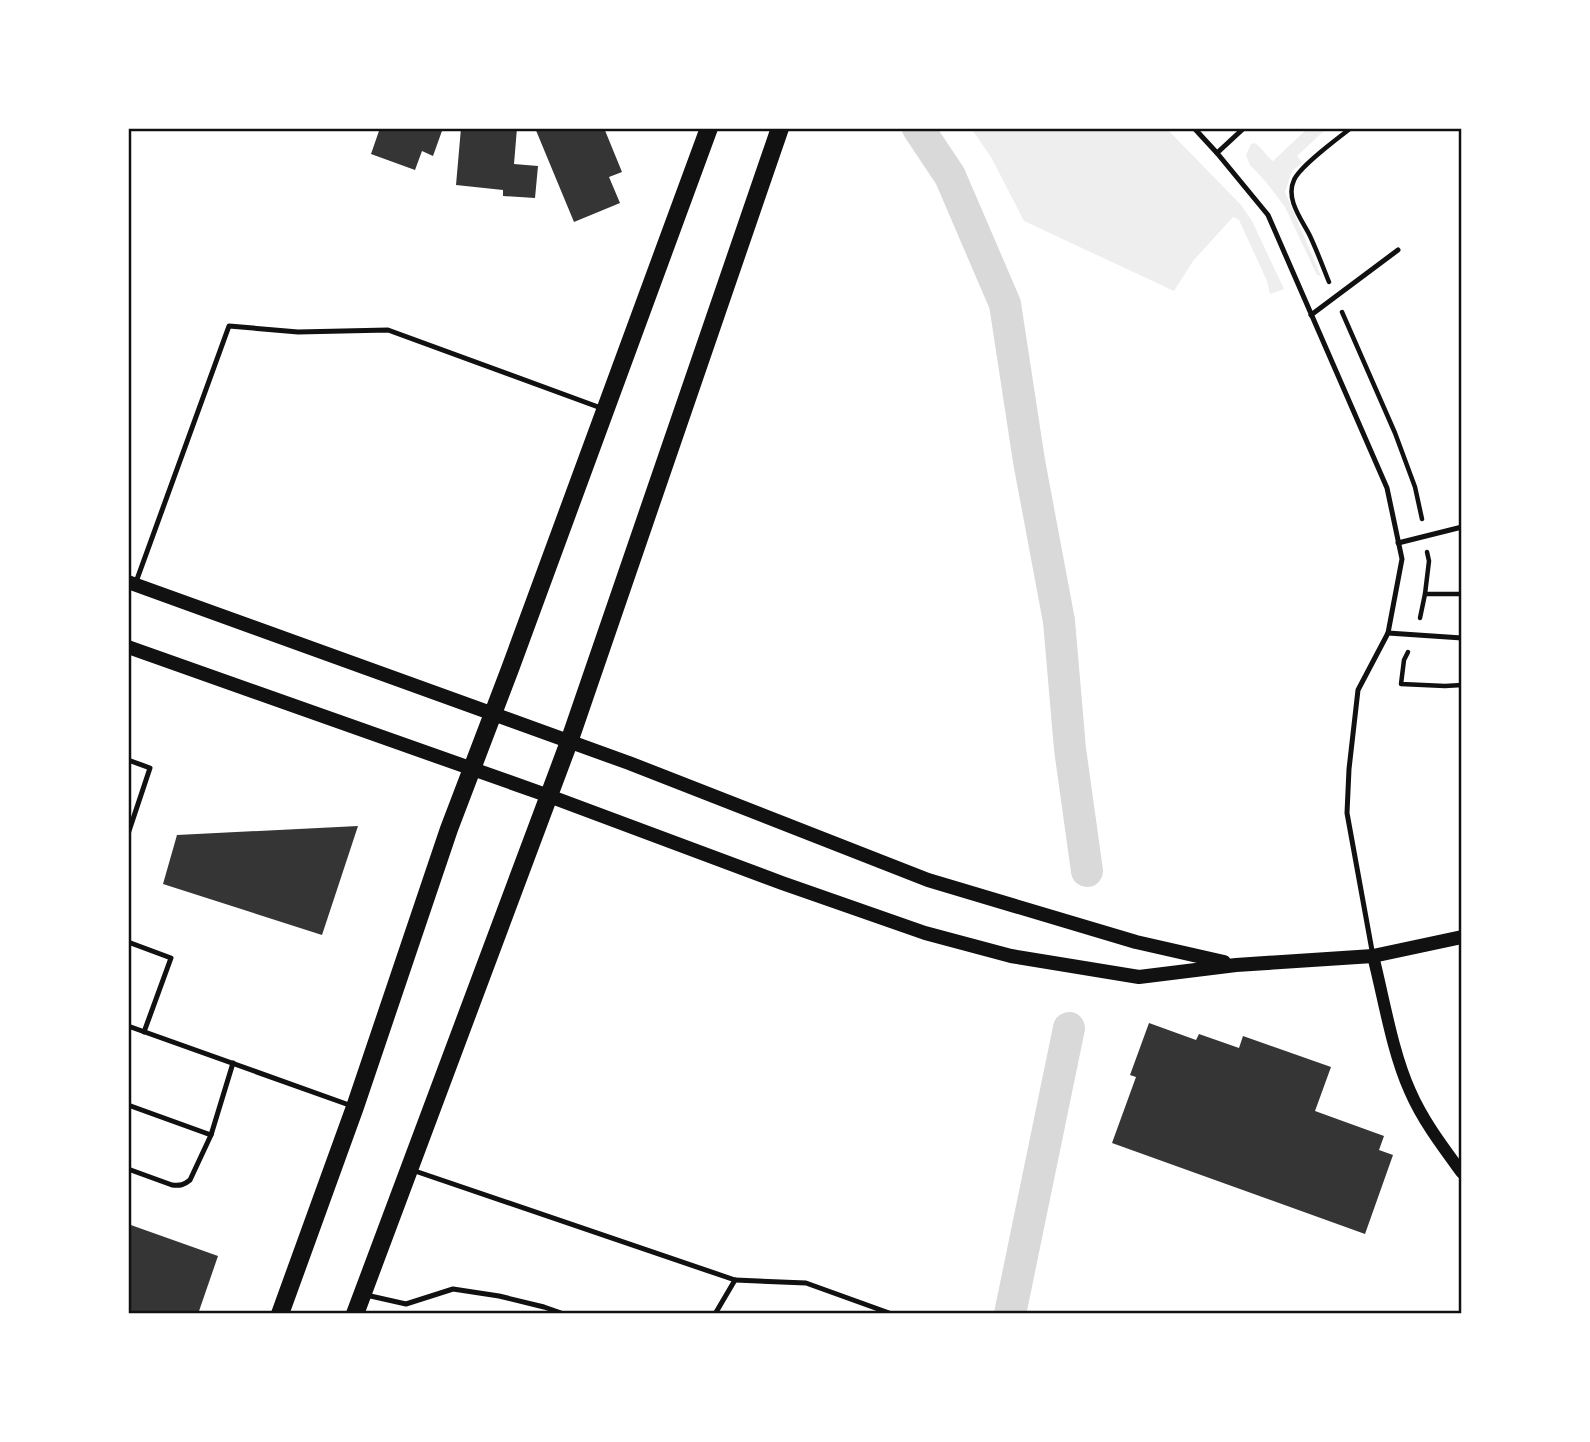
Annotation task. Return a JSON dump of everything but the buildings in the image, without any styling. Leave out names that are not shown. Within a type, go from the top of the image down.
[{"type":"main road","points":[[280,1314],[355,1107],[449,829],[709,128]]},
{"type":"main road","points":[[355,1314],[569,741],[780,128]]},
{"type":"main road","points":[[132,584],[629,763],[929,880],[1136,942],[1236,965]]},
{"type":"main road","points":[[128,647],[472,768],[912,929],[1011,956],[1139,977],[1236,965],[1373,956],[1462,937]]},
{"type":"street","points":[[1373,956],[1399,1061],[1409,1090],[1423,1117],[1462,1173]]},
{"type":"lane","points":[[1194,128],[1268,215],[1387,488],[1402,559],[1388,633],[1358,690],[1347,813],[1373,956]]},
{"type":"lane","points":[[1217,153],[1244,128]]},
{"type":"lane","points":[[1311,315],[1398,250]]},
{"type":"lane","points":[[132,584],[229,326],[298,332],[388,330],[606,410]]},
{"type":"lane","points":[[1398,543],[1462,527]]},
{"type":"lane","points":[[1388,633],[1462,638]]},
{"type":"lane","points":[[128,760],[150,768],[128,834]]},
{"type":"lane","points":[[128,942],[171,958],[144,1032]]},
{"type":"lane","points":[[128,1026],[355,1107]]},
{"type":"lane","points":[[128,1169],[172,1185],[180,1186],[190,1180],[211,1135],[233,1063]]},
{"type":"lane","points":[[128,1105],[211,1135]]},
{"type":"lane","points":[[409,1169],[735,1280],[806,1283],[892,1314]]},
{"type":"lane","points":[[715,1314],[735,1280]]},
{"type":"lane","points":[[363,1294],[406,1304],[453,1289],[499,1296],[564,1314]]},
{"type":"path","points":[[1351,128],[1299,171],[1292,182],[1292,197],[1296,213],[1309,234],[1395,433],[1415,487],[1429,561],[1424,594]]},
{"type":"shaded area","points":[[971,128],[1166,128],[1241,205],[1252,221],[1284,289],[1270,294],[1267,281],[1239,220],[1233,217],[1193,261],[1174,291],[1024,221],[991,157]]},
{"type":"shaded area","points":[[1308,128],[1327,128],[1297,156],[1302,163],[1292,171],[1285,192],[1321,276],[1317,275],[1285,207],[1250,165],[1246,155],[1254,143],[1273,161]]},
{"type":"waterway","points":[[918,128],[950,176],[1005,304],[1029,461],[1059,621],[1070,749],[1087,871]]},
{"type":"waterway","points":[[1010,1314],[1069,1028]]}]
